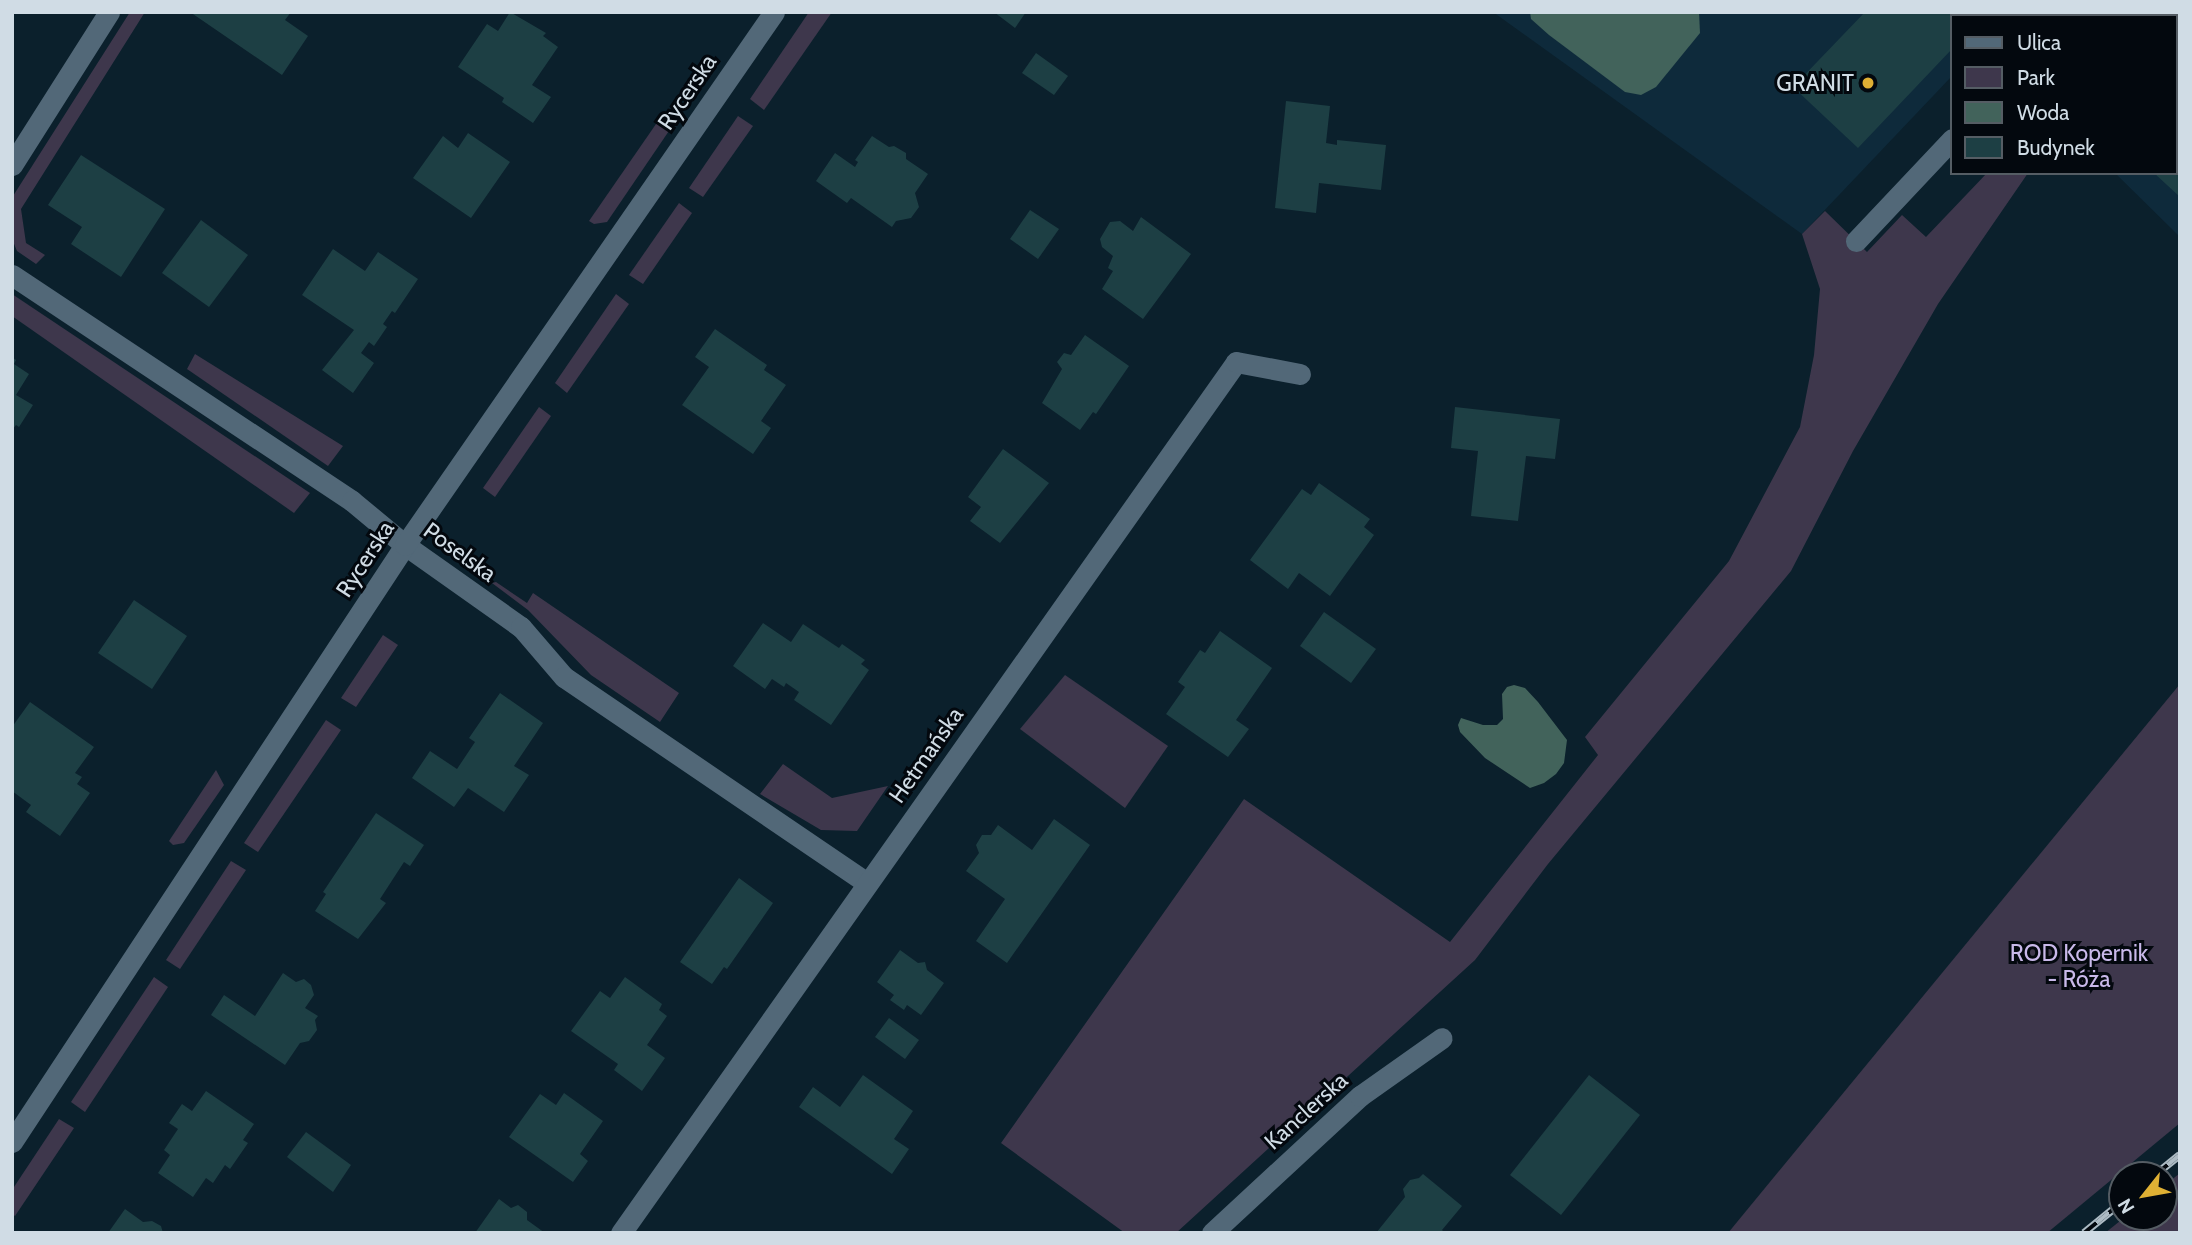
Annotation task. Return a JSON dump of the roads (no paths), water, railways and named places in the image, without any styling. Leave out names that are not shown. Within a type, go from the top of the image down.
[{"type":"street","points":[[12,165],[109,12]]},
{"type":"street","name":"Rycerska","points":[[12,1142],[405,545],[774,12]]},
{"type":"street","points":[[1856,241],[1951,140]]},
{"type":"street","name":"Poselska","points":[[12,275],[352,501],[405,545],[521,627],[564,677],[867,883]]},
{"type":"street","name":"Hetmańska","points":[[621,1233],[1236,362],[1300,374]]},
{"type":"street","name":"Kanclerska","points":[[1212,1233],[1360,1096],[1442,1038]]},
{"type":"water","points":[[1530,12],[1699,12],[1700,33],[1656,87],[1641,95],[1625,92],[1549,35],[1531,19]]},
{"type":"water","points":[[1514,685],[1525,688],[1567,740],[1564,763],[1556,774],[1544,783],[1530,788],[1485,758],[1460,732],[1458,725],[1461,718],[1483,725],[1497,725],[1503,719],[1502,694],[1507,687]]},
{"type":"railway","points":[[2172,1161],[2180,1155]]},
{"type":"railway","points":[[2084,1233],[2108,1213]]},
{"type":"place","name":"GRANIT","points":[[1868,83]]},
{"type":"park label","name":"ROD Kopernik - Róża","points":[[2079,966]]}]
